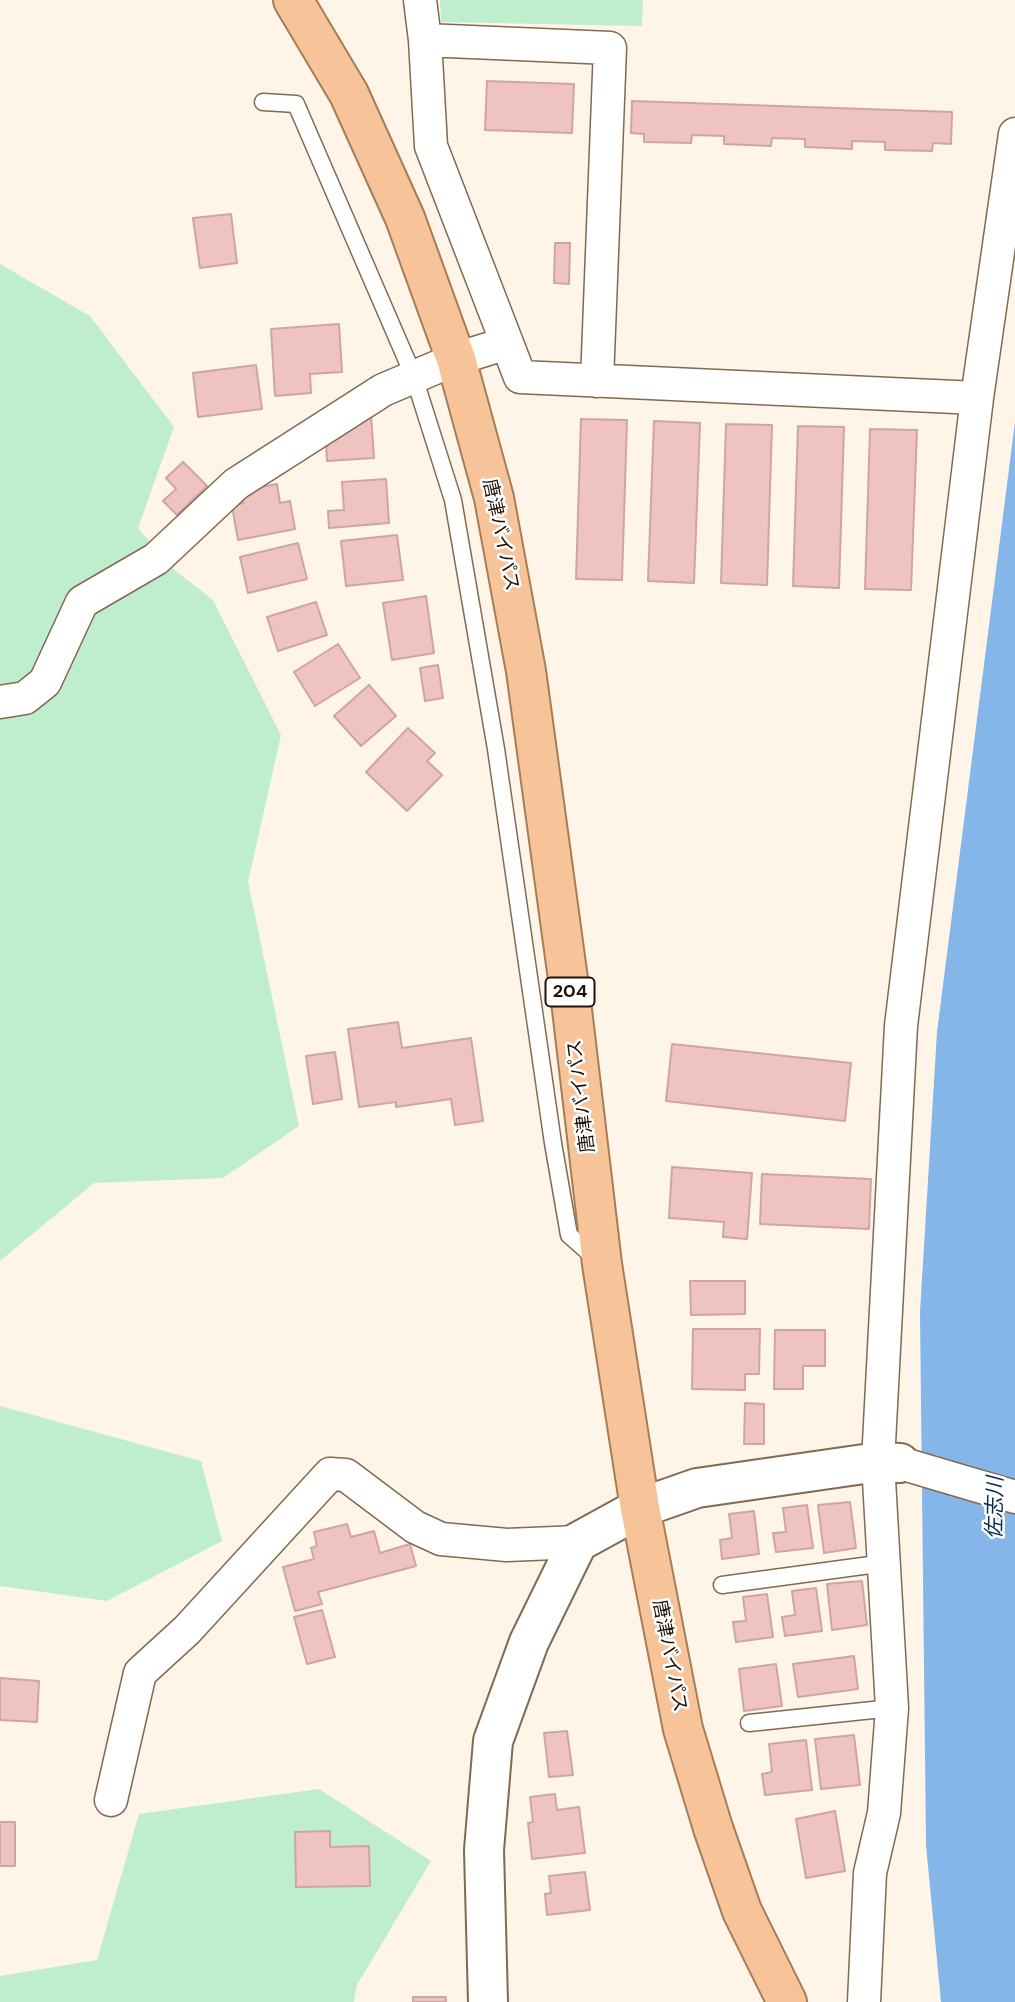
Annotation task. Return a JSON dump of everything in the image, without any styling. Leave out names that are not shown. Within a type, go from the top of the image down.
[{"type":"highway","name":"唐津バイパス","points":[[293,0],[355,106],[405,218],[456,359],[494,498],[526,671],[571,1001],[602,1264],[640,1508],[683,1729],[742,1911],[787,2002]]},
{"type":"street","points":[[420,0],[431,146],[520,377],[977,398]]},
{"type":"street","points":[[425,40],[610,48],[597,381]]},
{"type":"street","points":[[864,2002],[870,1873],[884,1813],[892,1707],[885,1563],[901,1026],[977,398],[1015,134]]},
{"type":"street","points":[[0,702],[24,698],[45,682],[82,602],[156,559],[236,484],[383,390],[456,359],[507,343]]},
{"type":"street","points":[[111,1800],[140,1673],[187,1630],[330,1474],[346,1475],[415,1527],[440,1539],[507,1545],[578,1542],[640,1508],[697,1488],[889,1463],[1015,1497]]},
{"type":"street","points":[[488,2002],[484,1850],[493,1741],[528,1642],[578,1542]]},
{"type":"lane","points":[[263,102],[296,104],[414,377],[453,500],[496,749],[552,1143],[569,1235],[602,1264]]},
{"type":"lane","points":[[722,1585],[885,1563]]},
{"type":"lane","points":[[749,1723],[892,1707]]},
{"type":"green space","points":[[440,0],[643,0],[642,26],[441,22]]},
{"type":"green space","points":[[0,264],[90,316],[174,427],[138,528],[172,568],[213,600],[281,735],[248,882],[299,1126],[223,1178],[94,1183],[0,1261]]},
{"type":"green space","points":[[0,1406],[201,1461],[222,1541],[107,1601],[0,1586]]},
{"type":"green space","points":[[319,1789],[431,1861],[357,1985],[354,2002],[0,2002],[0,1976],[97,1960],[139,1814]]},
{"type":"water","name":"佐志川","points":[[1015,422],[1015,2002],[941,2002],[926,1845],[920,1312],[937,1032]]},
{"type":"building","points":[[487,81],[574,84],[572,133],[485,130]]},
{"type":"building","points":[[632,101],[952,112],[951,144],[933,143],[932,151],[885,150],[885,142],[852,141],[852,149],[805,147],[805,139],[772,138],[771,146],[724,144],[724,136],[692,135],[691,143],[644,142],[644,134],[631,133]]},
{"type":"building","points":[[231,214],[237,263],[200,268],[193,218]]},
{"type":"building","points":[[555,243],[570,243],[569,284],[554,283]]},
{"type":"building","points":[[339,324],[342,372],[310,374],[311,393],[275,396],[271,329]]},
{"type":"building","points":[[256,365],[262,409],[198,417],[193,373]]},
{"type":"building","points":[[371,415],[374,458],[327,461],[326,441]]},
{"type":"building","points":[[581,419],[627,420],[622,580],[576,579]]},
{"type":"building","points":[[654,421],[700,423],[694,583],[648,581]]},
{"type":"building","points":[[726,424],[772,425],[767,585],[721,583]]},
{"type":"building","points":[[798,426],[844,427],[839,588],[793,586]]},
{"type":"building","points":[[870,429],[917,430],[911,590],[865,589]]},
{"type":"building","points":[[183,462],[207,486],[177,515],[163,501],[176,489],[166,478]]},
{"type":"building","points":[[386,479],[389,523],[329,528],[328,511],[344,510],[342,482]]},
{"type":"building","points":[[277,484],[280,503],[290,501],[295,529],[238,540],[232,506],[243,503],[241,491]]},
{"type":"building","points":[[397,535],[403,580],[346,586],[341,541]]},
{"type":"building","points":[[298,543],[307,579],[248,593],[240,557]]},
{"type":"building","points":[[426,596],[434,653],[392,660],[383,603]]},
{"type":"building","points":[[316,602],[327,635],[278,651],[267,617]]},
{"type":"building","points":[[338,644],[360,678],[315,706],[294,672]]},
{"type":"building","points":[[438,665],[443,698],[425,701],[420,668]]},
{"type":"building","points":[[369,685],[396,716],[361,746],[334,716]]},
{"type":"building","points":[[408,728],[435,753],[427,761],[442,775],[407,811],[366,772]]},
{"type":"building","points":[[398,1022],[402,1048],[471,1038],[483,1121],[455,1125],[451,1099],[396,1107],[396,1102],[359,1107],[348,1029]]},
{"type":"building","points":[[672,1044],[851,1063],[845,1121],[666,1101]]},
{"type":"building","points":[[335,1052],[342,1099],[313,1104],[306,1056]]},
{"type":"building","points":[[672,1167],[752,1173],[747,1239],[723,1237],[724,1222],[669,1218]]},
{"type":"building","points":[[762,1174],[871,1179],[869,1229],[760,1224]]},
{"type":"building","points":[[690,1281],[745,1281],[745,1314],[691,1315]]},
{"type":"building","points":[[693,1329],[760,1329],[759,1374],[745,1374],[745,1390],[692,1389]]},
{"type":"building","points":[[775,1330],[825,1330],[825,1366],[803,1366],[803,1389],[774,1389]]},
{"type":"building","points":[[745,1403],[764,1404],[764,1444],[744,1444]]},
{"type":"building","points":[[850,1502],[856,1548],[824,1553],[818,1505]]},
{"type":"building","points":[[807,1505],[813,1548],[776,1552],[773,1533],[786,1532],[783,1508]]},
{"type":"building","points":[[754,1511],[759,1554],[722,1559],[720,1540],[732,1538],[729,1514]]},
{"type":"building","points":[[347,1524],[351,1537],[374,1531],[380,1553],[410,1544],[416,1566],[318,1592],[322,1604],[295,1611],[283,1567],[314,1559],[311,1548],[317,1546],[314,1532]]},
{"type":"building","points":[[862,1581],[867,1625],[832,1630],[827,1584]]},
{"type":"building","points":[[816,1588],[822,1631],[785,1636],[782,1617],[795,1615],[792,1591]]},
{"type":"building","points":[[767,1594],[773,1637],[736,1642],[733,1622],[746,1621],[743,1597]]},
{"type":"building","points":[[322,1610],[335,1657],[307,1664],[294,1617]]},
{"type":"building","points":[[854,1656],[858,1689],[798,1697],[793,1664]]},
{"type":"building","points":[[776,1664],[782,1706],[744,1711],[739,1669]]},
{"type":"building","points":[[0,1678],[39,1681],[37,1722],[0,1720]]},
{"type":"building","points":[[567,1731],[573,1775],[549,1777],[544,1733]]},
{"type":"building","points":[[854,1735],[860,1785],[821,1789],[815,1739]]},
{"type":"building","points":[[806,1740],[812,1790],[765,1795],[762,1774],[772,1772],[769,1744]]},
{"type":"building","points":[[555,1794],[557,1810],[579,1807],[585,1853],[532,1859],[528,1823],[533,1822],[530,1797]]},
{"type":"building","points":[[835,1811],[845,1871],[806,1878],[796,1819]]},
{"type":"building","points":[[0,1822],[15,1822],[15,1866],[0,1866]]},
{"type":"building","points":[[330,1831],[330,1847],[369,1846],[370,1886],[296,1887],[295,1832]]},
{"type":"building","points":[[585,1872],[590,1910],[547,1915],[545,1894],[551,1893],[549,1876]]},
{"type":"building","points":[[413,1997],[446,1997],[446,2002],[413,2002]]}]
